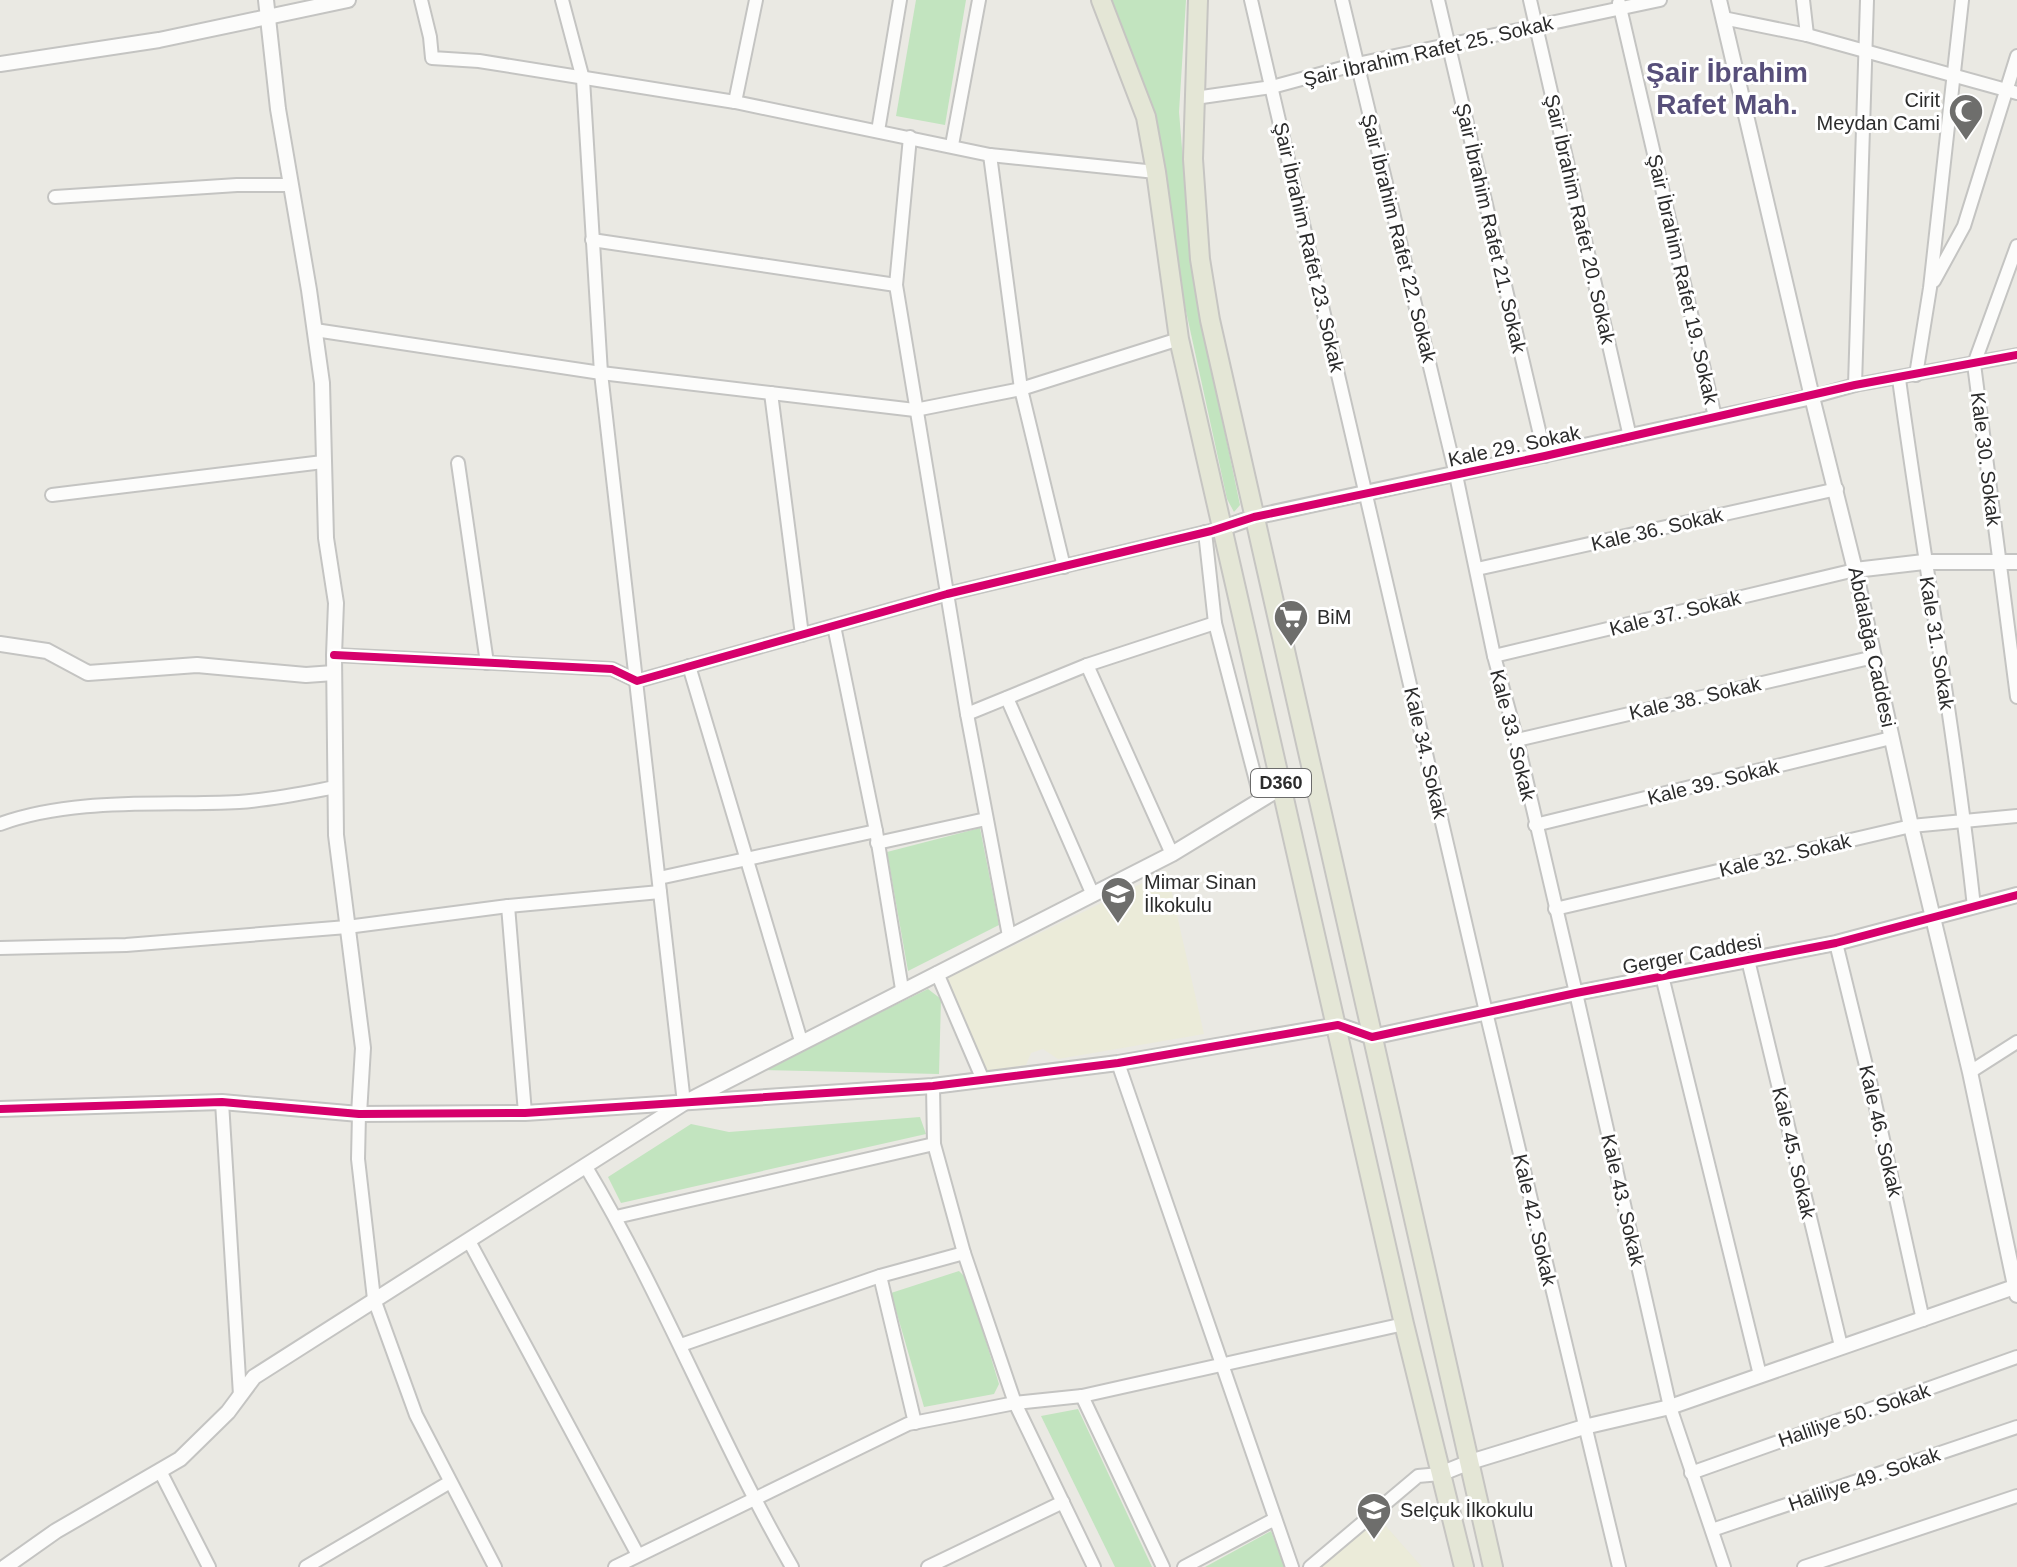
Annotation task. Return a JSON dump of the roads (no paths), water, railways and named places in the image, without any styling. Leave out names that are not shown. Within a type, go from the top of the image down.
[{"type":"main road","name":"D360","points":[[1101,0],[1146,117],[1179,339],[1214,530],[1282,787],[1462,1565]]},
{"type":"main road","name":"D360","points":[[1198,0],[1193,159],[1200,259],[1210,320],[1493,1567]]},
{"type":"street","points":[[266,0],[278,109],[322,383],[326,538],[336,603],[336,835],[363,1048],[358,1159],[374,1299],[416,1415],[495,1567]]},
{"type":"street","points":[[0,64],[159,40],[348,0]]},
{"type":"street","points":[[421,0],[432,58],[479,61],[735,102],[990,155],[1156,172]]},
{"type":"street","points":[[562,0],[583,79],[601,373],[684,1103]]},
{"type":"street","points":[[735,102],[756,0]]},
{"type":"street","points":[[878,131],[900,0]]},
{"type":"street","points":[[952,145],[979,0]]},
{"type":"street","name":"Şair İbrahim Rafet 23. Sokak","points":[[1251,0],[1365,495]]},
{"type":"street","name":"Şair İbrahim Rafet 22. Sokak","points":[[1342,0],[1456,475]]},
{"type":"street","name":"Şair İbrahim Rafet 21. Sokak","points":[[1438,0],[1545,456]]},
{"type":"street","name":"Şair İbrahim Rafet 20. Sokak","points":[[1530,0],[1630,437]]},
{"type":"street","name":"Şair İbrahim Rafet 25. Sokak","points":[[1195,98],[1272,87],[1357,64],[1536,27],[1619,4],[1660,0]]},
{"type":"street","name":"Abdalağa Caddesi","points":[[1719,0],[1812,397],[1837,489],[1911,826],[1970,1072],[2016,1289]]},
{"type":"street","points":[[1803,0],[1807,35]]},
{"type":"street","points":[[1855,385],[1867,0]]},
{"type":"street","points":[[1916,375],[1930,288],[1962,0]]},
{"type":"street","name":"Şair İbrahim Rafet 19. Sokak","points":[[1619,4],[1715,417]]},
{"type":"street","points":[[1723,18],[1807,35],[2011,91]]},
{"type":"street","points":[[1930,288],[1964,226],[2011,91],[2017,56]]},
{"type":"street","points":[[910,137],[896,285],[967,714],[1009,936]]},
{"type":"street","points":[[990,155],[1021,389],[1064,567]]},
{"type":"street","points":[[55,197],[237,185],[291,185]]},
{"type":"street","points":[[592,240],[896,285]]},
{"type":"street","points":[[1974,364],[2017,246]]},
{"type":"street","points":[[315,330],[601,373],[915,410],[1021,389],[1179,339]]},
{"type":"street","points":[[1812,397],[1855,385],[2017,355]]},
{"type":"street","name":"Kale 30. Sokak","points":[[1974,364],[2017,697]]},
{"type":"street","name":"Kale 31. Sokak","points":[[1899,379],[1965,821],[1974,907]]},
{"type":"street","points":[[771,393],[802,635]]},
{"type":"street","name":"Kale 29. Sokak","points":[[1214,530],[1254,517],[1812,397]]},
{"type":"street","points":[[52,495],[323,462]]},
{"type":"street","points":[[458,463],[487,663]]},
{"type":"street","name":"Kale 33. Sokak","points":[[1456,475],[1494,656],[1517,740],[1576,993]]},
{"type":"street","name":"Kale 36. Sokak","points":[[1477,569],[1837,489]]},
{"type":"street","name":"Kale 34. Sokak","points":[[1365,495],[1486,1012]]},
{"type":"street","points":[[334,655],[612,669],[637,681],[947,594],[1214,530],[1215,623],[1261,800]]},
{"type":"street","points":[[1855,570],[1924,562],[2017,562]]},
{"type":"street","name":"Kale 37. Sokak","points":[[1494,656],[1855,570]]},
{"type":"street","points":[[967,714],[1087,665],[1215,623]]},
{"type":"street","points":[[834,626],[876,837],[902,989]]},
{"type":"street","points":[[0,644],[47,651],[88,673],[197,665],[306,675],[334,673]]},
{"type":"street","name":"Kale 38. Sokak","points":[[1517,740],[1874,657]]},
{"type":"street","points":[[1087,665],[1172,854]]},
{"type":"street","points":[[689,666],[801,1041]]},
{"type":"street","points":[[1007,698],[1093,895]]},
{"type":"street","name":"Kale 39. Sokak","points":[[1535,825],[1891,738]]},
{"type":"street","points":[[0,824],[48,812],[105,806],[241,802],[336,787]]},
{"type":"street","points":[[5,1567],[56,1531],[180,1459],[228,1412],[254,1377],[684,1103],[902,989],[1172,854],[1282,787]]},
{"type":"street","name":"Kale 32. Sokak","points":[[1555,909],[1911,826],[2017,816]]},
{"type":"street","points":[[659,878],[747,859],[986,819]]},
{"type":"street","points":[[0,948],[126,945],[347,927],[508,906],[660,892]]},
{"type":"street","name":"Gerger Caddesi","points":[[1372,1037],[1576,993],[1836,943],[2017,895]]},
{"type":"street","points":[[508,906],[525,1113]]},
{"type":"street","name":"Kale 46. Sokak","points":[[1836,943],[1923,1320]]},
{"type":"street","name":"Kale 45. Sokak","points":[[1748,960],[1841,1346]]},
{"type":"street","points":[[937,973],[983,1080]]},
{"type":"street","points":[[1662,976],[1760,1375]]},
{"type":"street","name":"Kale 43. Sokak","points":[[1576,993],[1670,1407],[1724,1567]]},
{"type":"street","name":"Kale 42. Sokak","points":[[1486,1012],[1619,1567]]},
{"type":"street","points":[[0,1109],[222,1102],[359,1114],[525,1113],[933,1086],[1118,1063],[1338,1025],[1372,1037]]},
{"type":"street","points":[[1970,1072],[2017,1042]]},
{"type":"street","points":[[1118,1063],[1292,1567]]},
{"type":"street","points":[[933,1086],[934,1144],[964,1253],[1015,1403],[1094,1567]]},
{"type":"street","points":[[222,1102],[240,1395]]},
{"type":"street","points":[[616,1217],[934,1144]]},
{"type":"street","points":[[586,1167],[616,1217],[681,1345],[753,1500],[792,1567]]},
{"type":"street","points":[[469,1241],[638,1555]]},
{"type":"street","points":[[681,1345],[880,1276],[964,1253]]},
{"type":"street","points":[[880,1276],[915,1423]]},
{"type":"street","points":[[1310,1567],[1418,1476],[1440,1474],[1584,1427],[1670,1407],[1841,1346],[2016,1289]]},
{"type":"street","points":[[615,1567],[915,1423],[1015,1403],[1082,1396],[1404,1324]]},
{"type":"street","name":"Haliliye 50. Sokak","points":[[1691,1473],[2017,1357]]},
{"type":"street","points":[[1082,1396],[1163,1567]]},
{"type":"street","name":"Haliliye 49. Sokak","points":[[1712,1530],[2017,1427]]},
{"type":"street","points":[[160,1471],[209,1567]]},
{"type":"street","points":[[306,1567],[450,1482]]},
{"type":"street","points":[[1804,1567],[2017,1496]]},
{"type":"street","points":[[928,1567],[1063,1502]]},
{"type":"street","points":[[1184,1567],[1275,1519]]},
{"type":"place","name":"Cirit Meydan Cami","points":[[1966,142]]},
{"type":"place","name":"BiM","points":[[1291,648]]},
{"type":"place","name":"Mimar Sinan İlkokulu","points":[[1118,925]]},
{"type":"place","name":"Selçuk İlkokulu","points":[[1374,1541]]},
{"type":"district","name":"Şair İbrahim Rafet Mah.","points":[[1727,88]]}]
